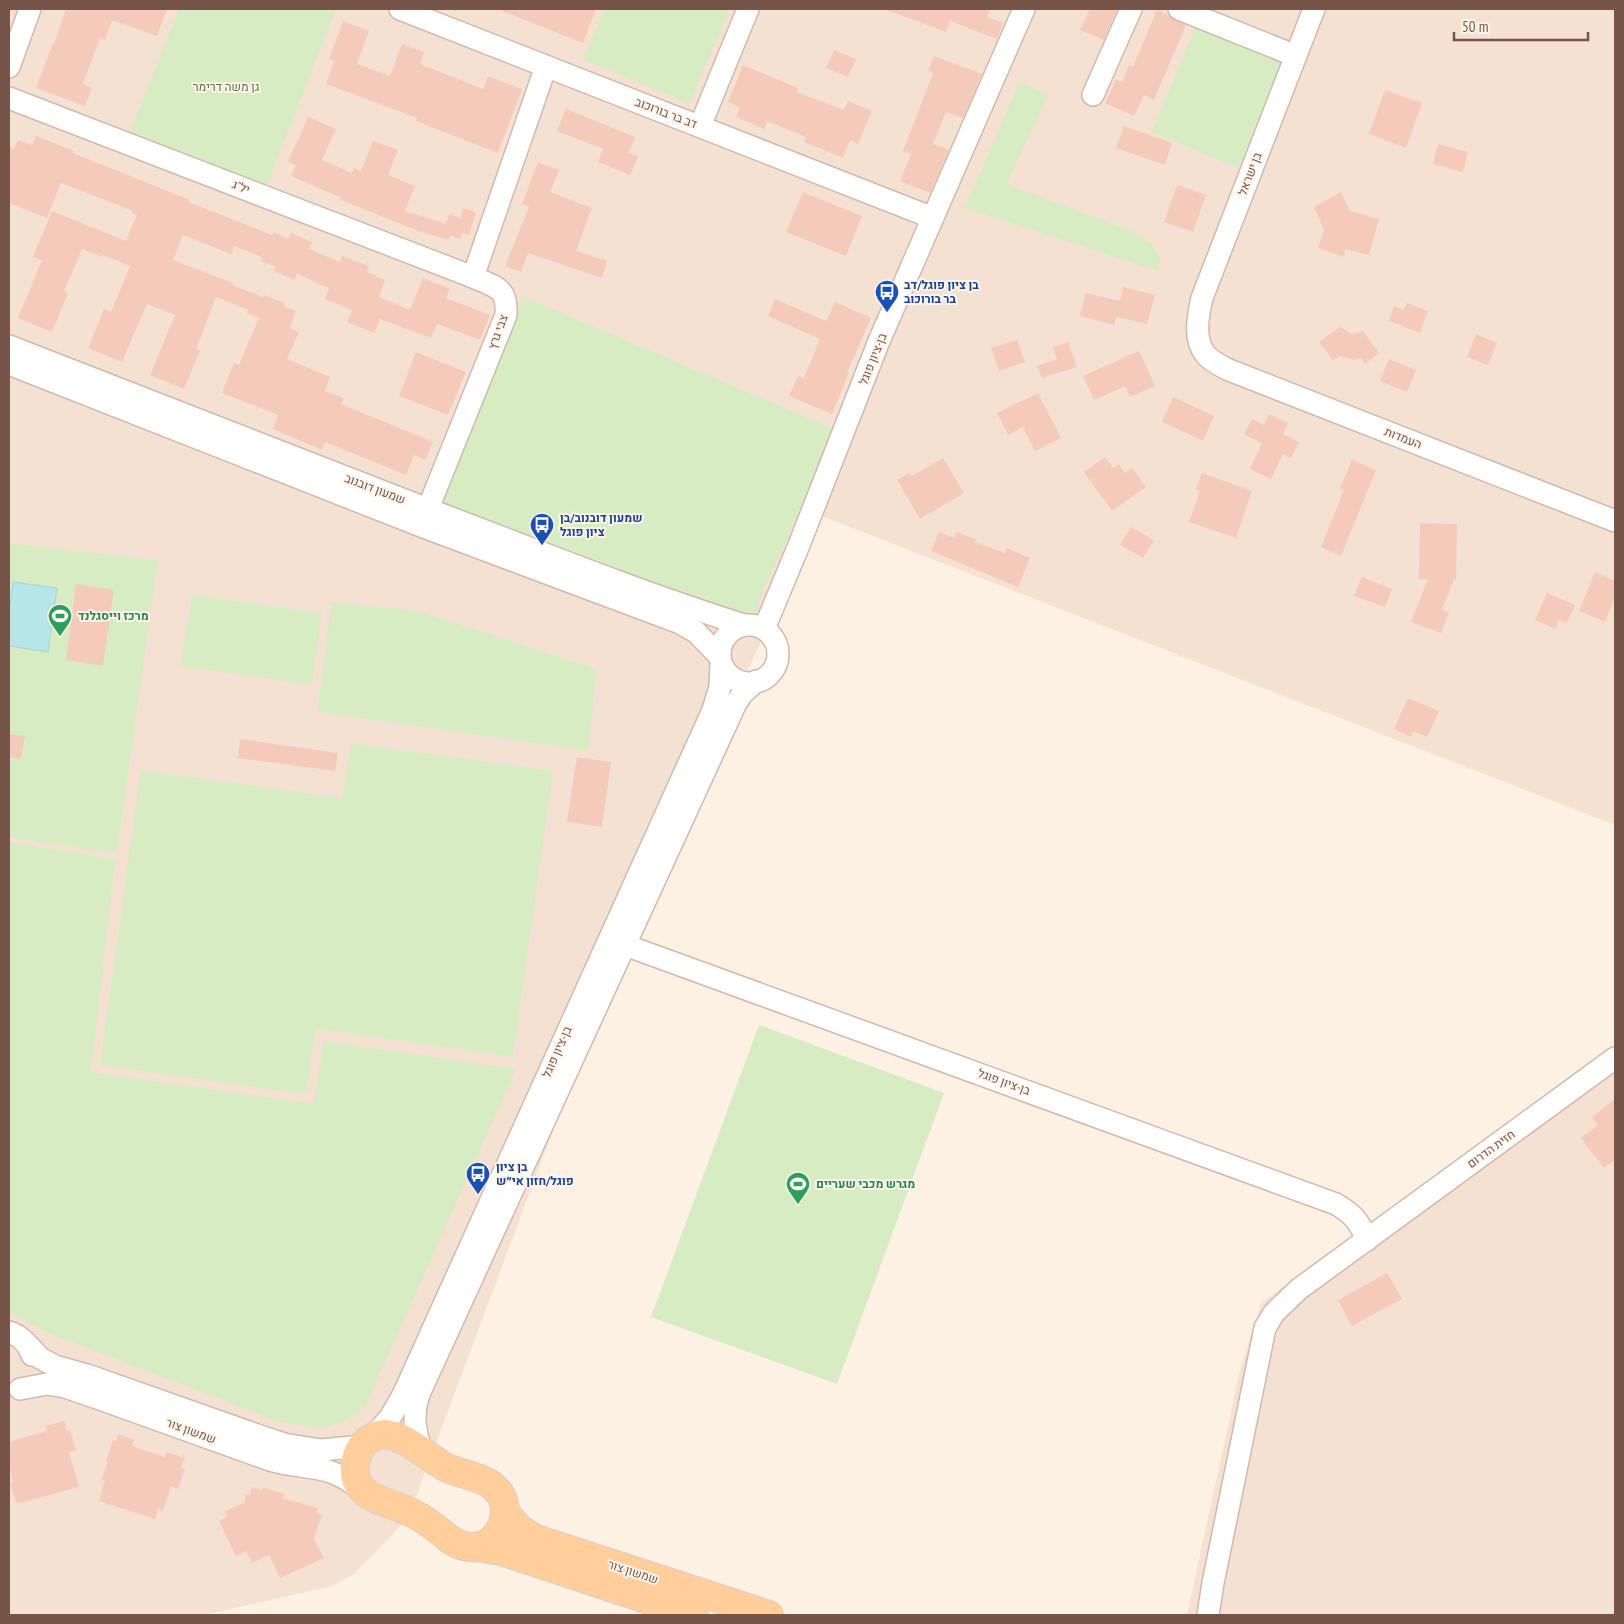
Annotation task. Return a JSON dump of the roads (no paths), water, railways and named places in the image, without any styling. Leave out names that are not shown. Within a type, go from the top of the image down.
[{"type":"main road","points":[[360,1488],[354,1468],[358,1453],[369,1441],[384,1434],[398,1436],[450,1469],[485,1481],[496,1489],[503,1500],[503,1523],[496,1535],[488,1543],[474,1547]]},
{"type":"main road","name":"שמשון צור","points":[[360,1488],[379,1500],[414,1513],[455,1542],[469,1547],[502,1551],[694,1615]]},
{"type":"main road","name":"שמשון צור","points":[[504,1513],[521,1530],[536,1539],[769,1615]]},
{"type":"street","points":[[9,67],[30,9]]},
{"type":"street","name":"דב בר בורוכוב","points":[[400,9],[933,218]]},
{"type":"street","points":[[700,126],[748,9]]},
{"type":"street","name":"בן-ציון פוגל","points":[[754,627],[799,545],[879,341],[1024,9]]},
{"type":"street","points":[[1093,95],[1131,9]]},
{"type":"street","points":[[1179,9],[1296,56]]},
{"type":"street","name":"בן ישראל","points":[[1200,343],[1198,317],[1202,298],[1314,9]]},
{"type":"street","points":[[473,276],[546,66]]},
{"type":"street","name":"יל\"ג","points":[[9,98],[473,276]]},
{"type":"street","name":"צבי גרץ","points":[[425,517],[506,315],[506,302],[503,293],[473,276]]},
{"type":"street","name":"העמדות","points":[[1200,343],[1205,354],[1215,363],[1229,370],[1615,521]]},
{"type":"street","name":"שמעון דובנוב","points":[[9,346],[188,418],[680,623],[696,632],[720,660]]},
{"type":"street","name":"שמעון דובנוב","points":[[9,364],[425,517],[699,612],[754,627]]},
{"type":"street","points":[[754,627],[771,635],[776,644],[777,658],[769,674],[756,682],[745,682],[734,679],[726,672],[720,660],[722,642],[727,634],[735,628],[754,627]]},
{"type":"street","name":"בן-ציון פוגל","points":[[369,1441],[391,1416],[403,1395],[713,710],[720,687],[720,660]]},
{"type":"street","name":"בן-ציון פוגל","points":[[422,1452],[414,1426],[416,1403],[419,1394],[736,703],[742,694],[756,682]]},
{"type":"street","name":"בן-ציון פוגל","points":[[625,945],[1026,1089],[1336,1204],[1349,1211],[1367,1240]]},
{"type":"street","name":"חזית הדרום","points":[[1208,1615],[1213,1582],[1265,1328],[1274,1313],[1299,1289],[1615,1058]]},
{"type":"street","name":"שמשון צור","points":[[9,1332],[19,1336],[40,1358],[55,1366],[87,1375],[276,1441],[321,1450],[369,1441]]},
{"type":"street","points":[[12,1393],[30,1378],[33,1368],[32,1357],[26,1343]]},
{"type":"street","name":"שמשון צור","points":[[12,1393],[34,1385],[54,1384],[270,1460],[287,1465],[330,1472],[360,1488]]},
{"type":"water","points":[[13,582],[57,588],[48,652],[9,646],[9,612]]},
{"type":"place","name":"בן ציון פוגל/דב בר בורוכוב","points":[[887,313]]},
{"type":"place","name":"שמעון דובנוב/בן ציון פוגל","points":[[542,546]]},
{"type":"place","name":"מרכז וייסגלנד","points":[[60,637]]},
{"type":"place","name":"בן ציון פוגל/חזון אי״ש","points":[[478,1195]]},
{"type":"place","name":"מגרש מכבי שעריים","points":[[798,1205]]},
{"type":"park label","name":"גן משה דרימר","points":[[226,87]]}]
